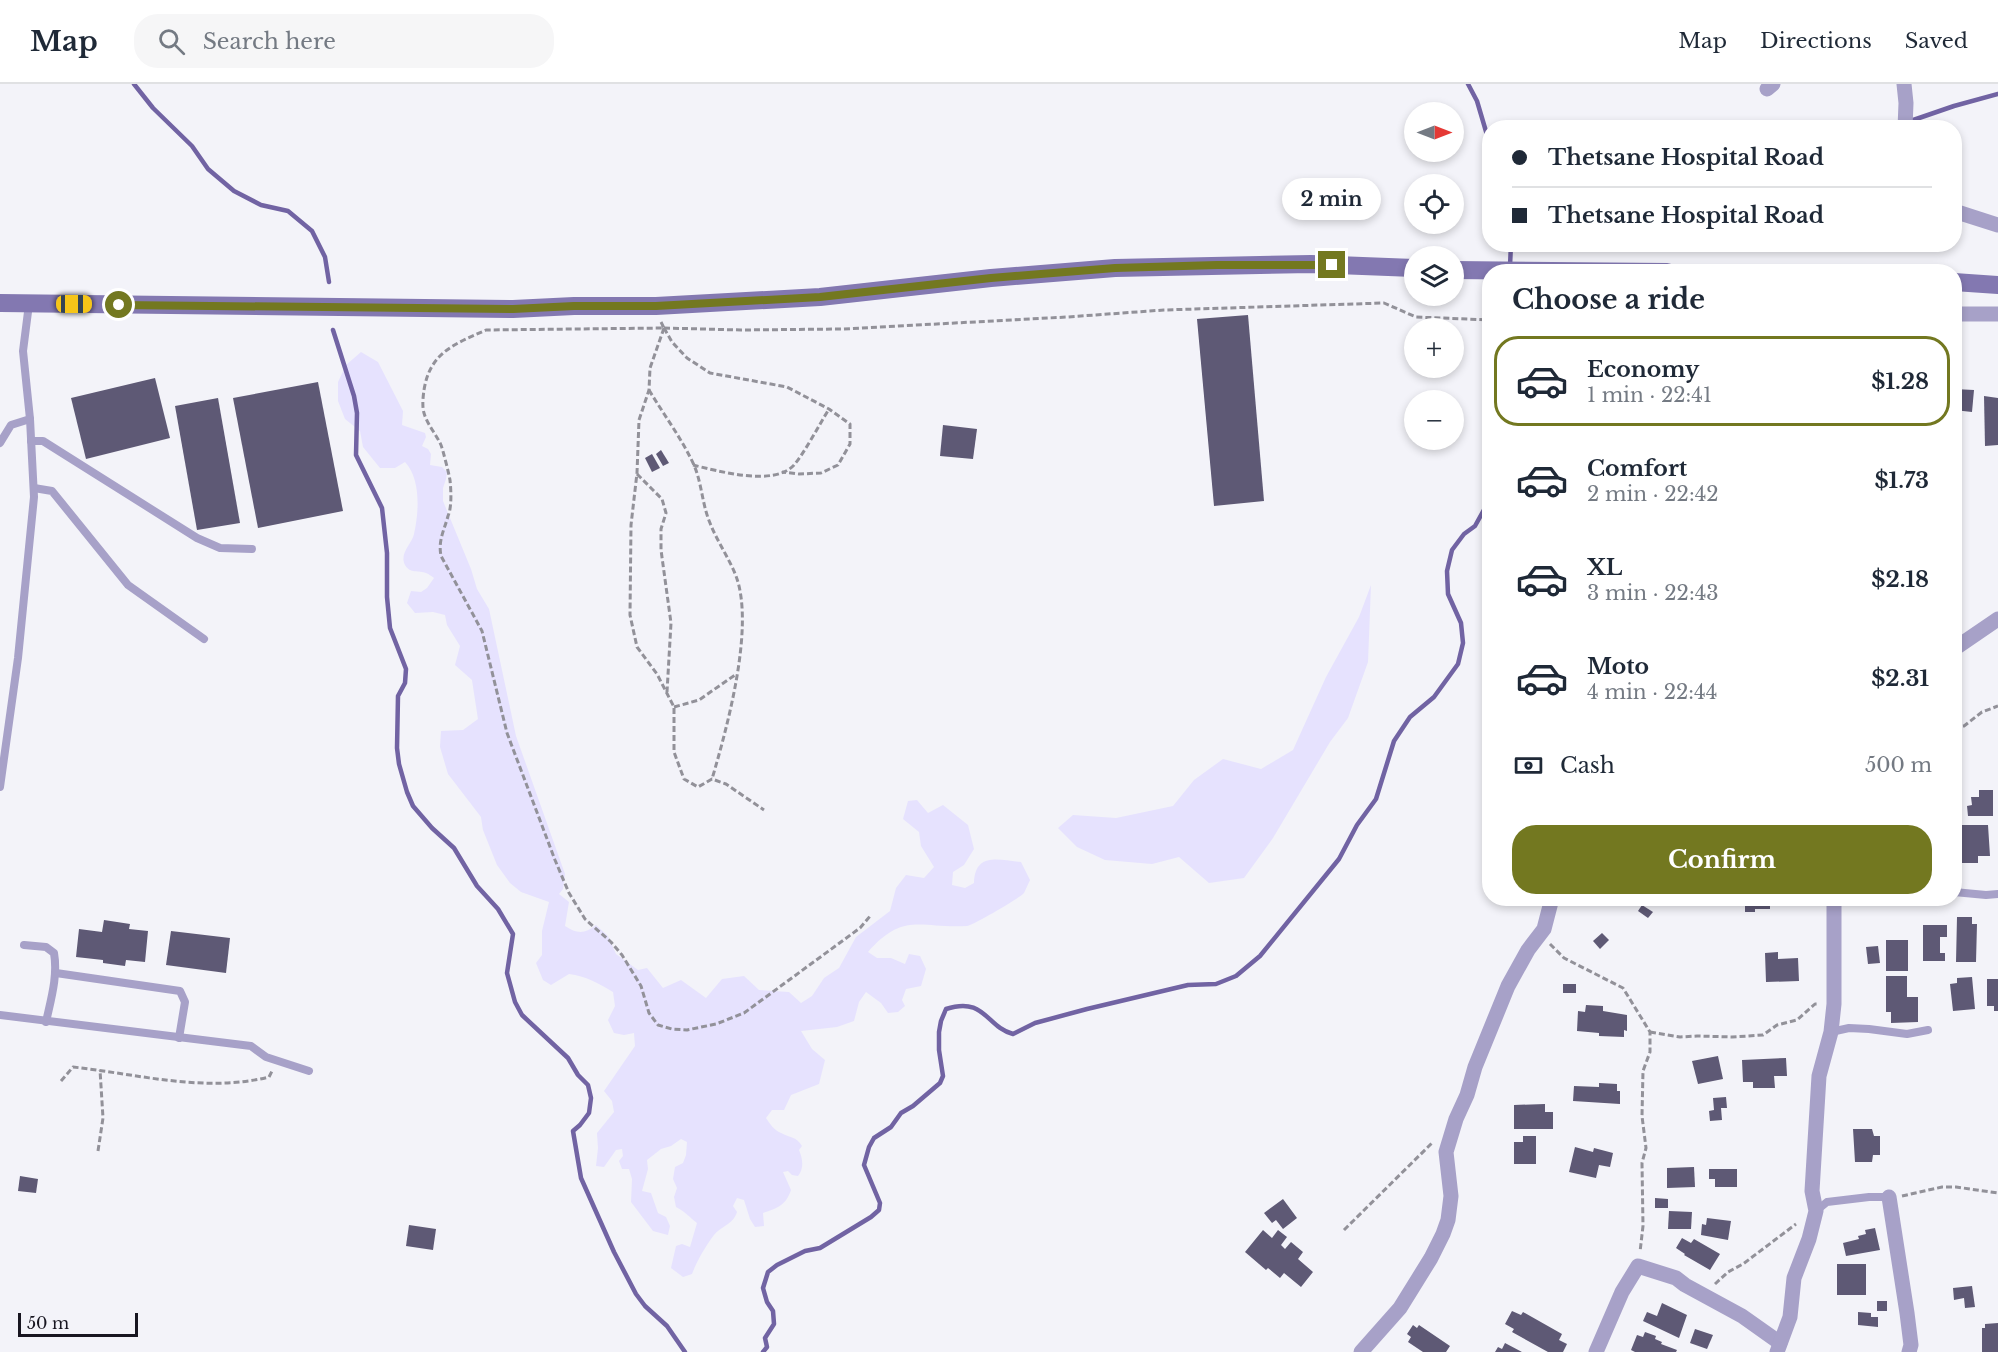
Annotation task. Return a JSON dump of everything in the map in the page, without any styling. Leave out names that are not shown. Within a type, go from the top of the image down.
[{"type":"main road","points":[[0,303],[513,309],[656,306],[820,297],[991,278],[1126,268],[1311,264],[1404,268]]},
{"type":"main road","points":[[1464,270],[1482,270]]},
{"type":"main road","points":[[1962,283],[1998,285]]},
{"type":"street","points":[[1904,84],[1905,120]]},
{"type":"street","points":[[1962,214],[1998,225]]},
{"type":"street","points":[[1962,314],[1998,314]]},
{"type":"street","points":[[1962,644],[1998,619]]},
{"type":"street","points":[[1361,1352],[1400,1308],[1443,1234],[1448,1220],[1451,1196],[1446,1152],[1456,1119],[1508,986],[1528,950],[1544,929],[1550,906]]},
{"type":"street","points":[[1596,1352],[1622,1292],[1638,1266],[1676,1278],[1742,1316],[1778,1347],[1790,1317],[1794,1278],[1809,1239],[1816,1211],[1812,1191],[1819,1076],[1831,1032],[1834,1004],[1834,906]]},
{"type":"street","points":[[1889,1197],[1907,1313],[1911,1346],[1909,1352]]},
{"type":"lane","points":[[0,787],[18,658],[34,488],[23,351],[29,304]]},
{"type":"lane","points":[[0,443],[10,425],[30,419]]},
{"type":"lane","points":[[31,441],[43,441],[197,538],[220,548],[252,549]]},
{"type":"lane","points":[[34,488],[52,492],[128,585],[204,639]]},
{"type":"lane","points":[[1962,893],[1998,894]]},
{"type":"lane","points":[[24,945],[46,947],[54,953],[56,973],[46,1022]]},
{"type":"lane","points":[[56,973],[180,991],[185,1002],[179,1038]]},
{"type":"lane","points":[[0,1015],[251,1046],[266,1057],[309,1071]]},
{"type":"lane","points":[[1831,1032],[1849,1028],[1907,1034],[1928,1030]]},
{"type":"lane","points":[[1816,1211],[1827,1202],[1889,1197]]},
{"type":"path","points":[[871,915],[860,928],[744,1013],[716,1024],[687,1030],[658,1025],[649,1013],[641,986],[622,955],[585,919],[569,893],[507,733],[482,631],[441,556],[439,546],[441,535],[450,514],[450,480],[441,446],[423,412],[423,398],[429,370],[436,359],[459,342],[486,330],[843,329],[1164,310],[1384,303],[1416,317],[1482,320]]},
{"type":"path","points":[[656,306],[672,342],[687,358],[710,373],[787,387],[829,409],[850,424],[850,444],[838,465],[821,473],[782,472]]},
{"type":"path","points":[[649,390],[693,465],[709,521],[736,578],[742,609],[741,641],[725,733],[712,779],[698,787],[684,779],[674,752],[674,707],[657,674],[637,647],[630,615],[631,525],[637,473],[639,420],[649,390],[650,368],[664,328]]},
{"type":"path","points":[[693,465],[748,476],[768,476],[782,472],[793,466],[829,409]]},
{"type":"path","points":[[637,473],[662,499],[666,513],[661,529],[661,550],[671,623],[667,694]]},
{"type":"path","points":[[674,707],[699,700],[736,674]]},
{"type":"path","points":[[1962,726],[1982,712],[1998,706]]},
{"type":"path","points":[[712,779],[726,784],[764,810]]},
{"type":"path","points":[[1544,929],[1551,946],[1564,958],[1623,988],[1650,1032],[1650,1052],[1643,1071],[1642,1116],[1646,1148],[1642,1163],[1643,1226],[1638,1266]]},
{"type":"path","points":[[1650,1032],[1680,1037],[1763,1035],[1777,1025],[1797,1020],[1815,1004],[1834,1004]]},
{"type":"path","points":[[61,1081],[73,1067],[175,1081],[246,1083],[269,1077],[276,1061]]},
{"type":"path","points":[[98,1151],[103,1118],[100,1070]]},
{"type":"path","points":[[1344,1230],[1432,1143]]},
{"type":"path","points":[[1889,1197],[1949,1187],[1998,1193]]},
{"type":"path","points":[[1702,1295],[1728,1272],[1743,1264],[1786,1230]]},
{"type":"shaded area","points":[[361,352],[378,362],[403,411],[402,425],[425,433],[426,437],[422,446],[431,454],[430,465],[442,467],[447,472],[443,501],[477,589],[489,609],[516,736],[565,874],[563,889],[559,894],[569,902],[565,926],[581,932],[596,925],[608,936],[616,954],[638,970],[647,968],[663,988],[681,980],[706,998],[722,979],[744,976],[759,990],[789,992],[801,1003],[812,996],[824,978],[839,968],[856,937],[890,911],[896,888],[906,875],[924,878],[934,867],[921,846],[919,832],[903,819],[908,801],[917,800],[928,813],[943,805],[968,825],[974,849],[964,865],[953,872],[952,885],[965,888],[974,883],[975,873],[979,866],[990,860],[1021,862],[1030,880],[1021,896],[967,926],[914,925],[903,927],[892,931],[868,952],[877,958],[891,958],[905,964],[909,954],[920,956],[926,969],[921,986],[906,989],[902,1000],[905,1006],[898,1012],[888,1013],[881,1003],[866,992],[859,1002],[854,1021],[837,1027],[801,1031],[812,1049],[825,1060],[819,1084],[791,1095],[784,1110],[772,1110],[766,1118],[776,1130],[795,1139],[802,1146],[799,1150],[802,1164],[800,1173],[798,1176],[788,1171],[783,1172],[791,1190],[781,1205],[763,1213],[764,1226],[755,1227],[744,1200],[737,1198],[733,1206],[737,1212],[735,1216],[730,1223],[714,1235],[692,1274],[683,1277],[671,1268],[676,1246],[682,1244],[690,1247],[697,1223],[676,1207],[674,1197],[677,1188],[673,1179],[675,1167],[683,1163],[687,1142],[681,1139],[661,1149],[647,1160],[648,1169],[642,1191],[651,1193],[658,1213],[666,1217],[670,1226],[668,1235],[653,1231],[631,1202],[632,1179],[629,1169],[622,1169],[619,1161],[623,1156],[622,1149],[616,1150],[604,1167],[596,1166],[597,1133],[614,1112],[612,1101],[604,1091],[635,1046],[634,1033],[624,1035],[614,1033],[608,1020],[615,1006],[613,992],[608,989],[586,978],[569,974],[551,985],[543,980],[536,963],[542,955],[542,931],[549,902],[521,892],[510,883],[497,865],[483,830],[481,817],[448,774],[440,747],[441,731],[463,730],[478,719],[472,680],[455,665],[460,646],[447,625],[445,615],[433,612],[415,613],[407,603],[411,591],[421,592],[434,578],[427,573],[409,570],[404,561],[405,553],[413,538],[417,516],[414,477],[405,462],[395,468],[380,468],[363,447],[360,431],[345,419],[338,401],[338,382],[346,365]]},
{"type":"shaded area","points":[[1371,585],[1368,662],[1348,718],[1330,742],[1273,838],[1244,878],[1209,883],[1179,857],[1152,864],[1105,860],[1077,847],[1058,828],[1073,815],[1116,818],[1173,806],[1194,780],[1223,759],[1261,769],[1293,750],[1326,677],[1359,617]]},
{"type":"building","points":[[1248,315],[1264,501],[1214,506],[1197,319]]},
{"type":"building","points":[[155,378],[170,438],[86,459],[71,398]]},
{"type":"building","points":[[318,382],[343,511],[258,528],[233,398]]},
{"type":"building","points":[[1962,389],[1974,390],[1972,412],[1962,411]]},
{"type":"building","points":[[1984,396],[1998,398],[1998,445],[1985,446]]},
{"type":"building","points":[[218,398],[240,523],[197,530],[175,406]]},
{"type":"building","points":[[943,425],[977,429],[973,459],[940,456]]},
{"type":"building","points":[[661,450],[669,463],[663,466],[656,454]]},
{"type":"building","points":[[652,454],[660,468],[652,472],[645,458]]},
{"type":"building","points":[[1979,790],[1993,790],[1993,816],[1968,816],[1967,806],[1972,805],[1971,797],[1979,797]]},
{"type":"building","points":[[1962,825],[1988,825],[1990,856],[1978,856],[1978,863],[1962,863]]},
{"type":"building","points":[[1644,906],[1653,912],[1648,918],[1638,911]]},
{"type":"building","points":[[1745,906],[1770,906],[1770,909],[1745,912]]},
{"type":"building","points":[[1957,917],[1972,917],[1972,924],[1977,924],[1976,962],[1956,962]]},
{"type":"building","points":[[104,920],[130,924],[129,929],[148,931],[145,962],[126,960],[125,966],[103,963],[103,960],[76,957],[79,929],[102,932]]},
{"type":"building","points":[[1923,925],[1947,925],[1947,937],[1940,937],[1940,953],[1945,953],[1945,961],[1923,961]]},
{"type":"building","points":[[171,931],[230,938],[226,973],[166,965]]},
{"type":"building","points":[[1602,933],[1609,940],[1600,949],[1593,941]]},
{"type":"building","points":[[1886,940],[1908,940],[1908,971],[1886,971]]},
{"type":"building","points":[[1878,946],[1880,963],[1868,964],[1866,947]]},
{"type":"building","points":[[1778,952],[1778,959],[1798,958],[1799,981],[1766,982],[1765,953]]},
{"type":"building","points":[[1886,976],[1907,976],[1907,997],[1918,997],[1918,1022],[1891,1023],[1891,1012],[1886,1012]]},
{"type":"building","points":[[1972,977],[1975,1009],[1953,1011],[1950,984],[1957,983],[1957,978]]},
{"type":"building","points":[[1987,979],[1998,979],[1998,1011],[1994,1011],[1994,1006],[1987,1006]]},
{"type":"building","points":[[1563,984],[1576,984],[1576,993],[1563,993]]},
{"type":"building","points":[[1586,1005],[1603,1006],[1603,1011],[1627,1015],[1627,1031],[1624,1030],[1624,1037],[1599,1036],[1599,1033],[1577,1031],[1578,1011],[1585,1012]]},
{"type":"building","points":[[1718,1056],[1723,1079],[1698,1084],[1692,1061]]},
{"type":"building","points":[[1786,1058],[1787,1076],[1774,1076],[1775,1088],[1753,1088],[1753,1082],[1743,1082],[1742,1060]]},
{"type":"building","points":[[1599,1083],[1617,1084],[1617,1091],[1620,1091],[1620,1104],[1573,1101],[1574,1086],[1599,1087]]},
{"type":"building","points":[[1726,1097],[1727,1108],[1721,1108],[1722,1120],[1710,1121],[1709,1111],[1714,1110],[1713,1098]]},
{"type":"building","points":[[1545,1104],[1545,1112],[1553,1112],[1553,1129],[1514,1129],[1514,1105]]},
{"type":"building","points":[[1853,1129],[1872,1129],[1874,1136],[1880,1136],[1880,1155],[1873,1155],[1872,1162],[1855,1162]]},
{"type":"building","points":[[1523,1136],[1536,1136],[1536,1164],[1514,1164],[1514,1142],[1523,1142]]},
{"type":"building","points":[[1575,1147],[1593,1152],[1594,1148],[1613,1153],[1610,1167],[1599,1165],[1596,1178],[1569,1172]]},
{"type":"building","points":[[1694,1167],[1695,1187],[1667,1188],[1667,1168]]},
{"type":"building","points":[[1709,1169],[1737,1169],[1737,1187],[1715,1187],[1715,1179],[1709,1179]]},
{"type":"building","points":[[20,1176],[38,1179],[36,1193],[18,1191]]},
{"type":"building","points":[[1655,1198],[1668,1199],[1668,1208],[1655,1208]]},
{"type":"building","points":[[1283,1199],[1297,1218],[1283,1229],[1276,1220],[1272,1223],[1264,1213]]},
{"type":"building","points":[[1669,1211],[1692,1212],[1691,1229],[1668,1229]]},
{"type":"building","points":[[1707,1218],[1731,1221],[1728,1240],[1701,1235],[1702,1224],[1706,1225]]},
{"type":"building","points":[[409,1225],[436,1229],[433,1250],[406,1246]]},
{"type":"building","points":[[1875,1228],[1880,1250],[1846,1256],[1843,1243],[1859,1239],[1858,1236],[1866,1234],[1865,1230]]},
{"type":"building","points":[[1263,1230],[1272,1238],[1278,1230],[1287,1237],[1281,1245],[1285,1249],[1291,1242],[1303,1252],[1298,1259],[1313,1272],[1301,1287],[1284,1273],[1280,1278],[1268,1268],[1266,1270],[1245,1252]]},
{"type":"building","points":[[1682,1238],[1691,1243],[1694,1239],[1720,1254],[1710,1270],[1676,1248]]},
{"type":"building","points":[[1837,1264],[1866,1264],[1866,1295],[1837,1295]]},
{"type":"building","points":[[1972,1286],[1975,1307],[1965,1308],[1964,1298],[1954,1300],[1953,1288]]},
{"type":"building","points":[[1877,1301],[1887,1301],[1887,1311],[1877,1311]]},
{"type":"building","points":[[1662,1303],[1687,1315],[1679,1338],[1643,1321],[1647,1312],[1657,1316]]},
{"type":"building","points":[[1512,1311],[1521,1315],[1523,1312],[1562,1334],[1559,1340],[1567,1344],[1563,1352],[1548,1352],[1512,1332],[1514,1329],[1505,1324]]},
{"type":"building","points":[[1858,1312],[1871,1313],[1871,1317],[1878,1317],[1878,1327],[1858,1325]]},
{"type":"building","points":[[1998,1323],[1998,1352],[1982,1352],[1982,1328],[1985,1328],[1985,1324]]},
{"type":"building","points":[[1413,1325],[1417,1328],[1419,1325],[1450,1346],[1446,1352],[1423,1352],[1408,1342],[1411,1337],[1407,1334]]},
{"type":"building","points":[[1695,1329],[1713,1335],[1707,1349],[1690,1343]]},
{"type":"building","points":[[1645,1332],[1656,1336],[1655,1339],[1662,1342],[1661,1344],[1677,1350],[1676,1352],[1635,1352],[1631,1350],[1637,1335],[1643,1337]]},
{"type":"building","points":[[1505,1343],[1522,1352],[1495,1352],[1498,1347],[1502,1349]]},
{"type":"waterway","points":[[134,84],[153,108],[192,146],[208,169],[234,191],[261,205],[288,211],[312,231],[325,257],[329,282]]},
{"type":"waterway","points":[[1468,84],[1477,101],[1483,120]]},
{"type":"waterway","points":[[1913,120],[1998,94]]},
{"type":"waterway","points":[[1510,264],[1511,252]]},
{"type":"waterway","points":[[333,330],[354,396],[357,413],[356,455],[382,508],[387,553],[390,628],[406,669],[405,683],[398,696],[397,748],[407,792],[413,806],[454,848],[477,886],[498,909],[513,934],[507,973],[515,1002],[522,1015],[568,1058],[578,1075],[588,1085],[591,1098],[589,1113],[573,1131],[581,1178],[614,1252],[636,1294],[645,1306],[667,1326],[685,1352]]},
{"type":"waterway","points":[[763,1352],[767,1347],[765,1338],[774,1324],[773,1311],[767,1302],[763,1288],[768,1272],[805,1251],[820,1248],[879,1210],[880,1203],[864,1165],[869,1147],[874,1138],[891,1127],[901,1113],[940,1083],[943,1076],[939,1032],[946,1009],[969,1006],[1013,1034],[1035,1023],[1087,1009],[1188,985],[1216,984],[1236,976],[1260,956],[1339,859],[1357,825],[1376,799],[1394,741],[1410,717],[1434,697],[1458,664],[1463,643],[1461,623],[1448,594],[1447,571],[1452,550],[1464,534],[1475,526],[1482,513]]},
{"type":"route","points":[[119,305],[513,309],[656,306],[820,297],[991,278],[1115,268],[1332,265]]}]
